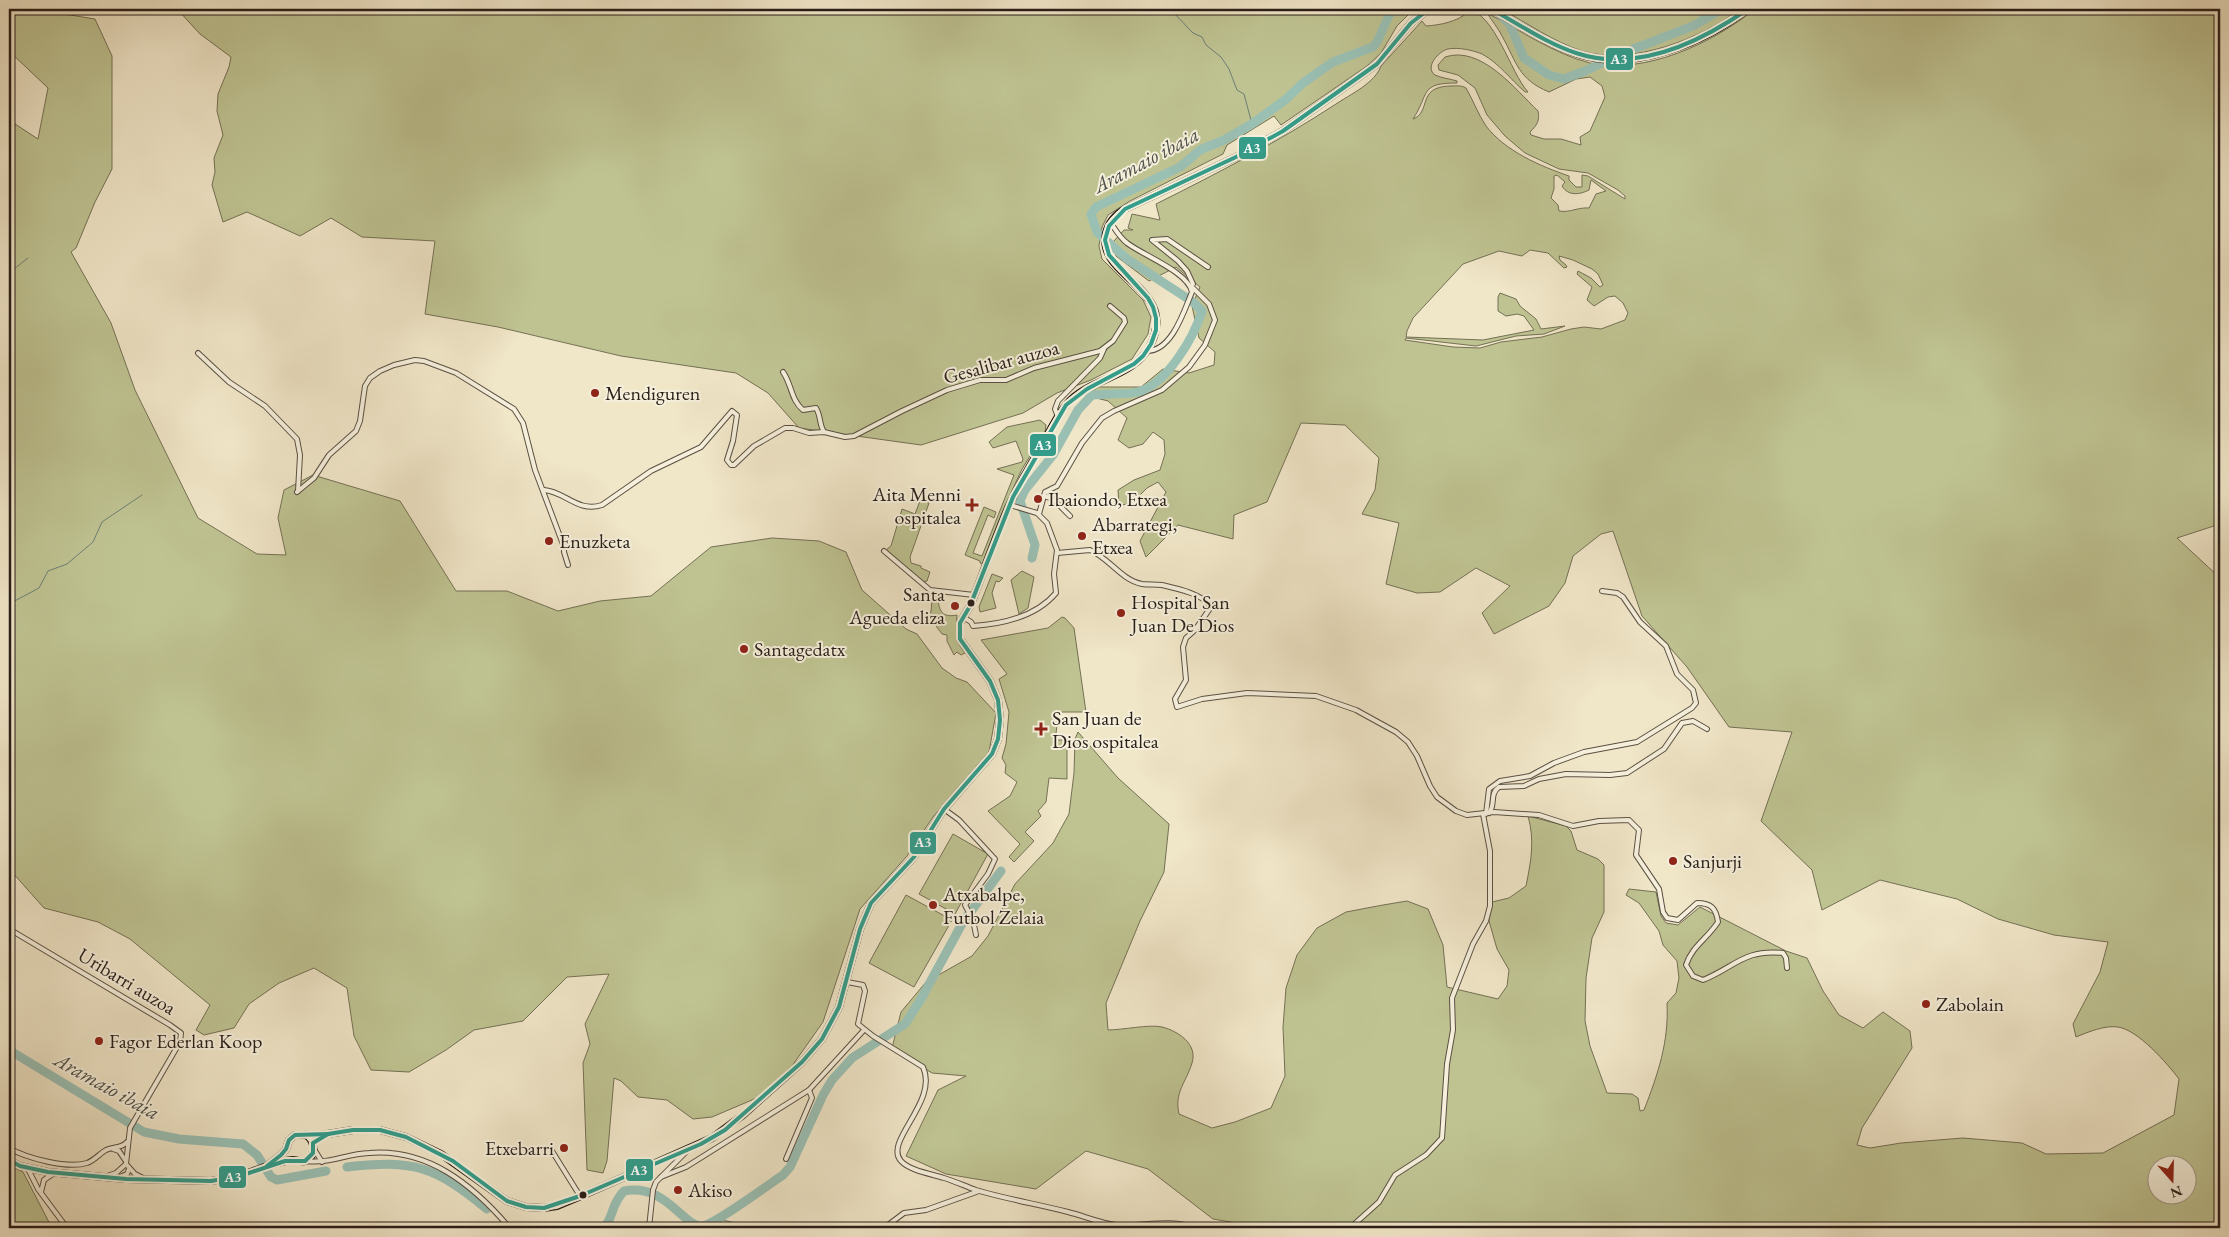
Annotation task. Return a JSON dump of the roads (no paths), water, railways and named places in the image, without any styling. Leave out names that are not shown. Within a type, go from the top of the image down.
[{"type":"main road","points":[[1410,25],[1411,19],[1421,9]]},
{"type":"main road","points":[[267,1166],[286,1149],[290,1138],[297,1134],[380,1130],[406,1137],[447,1158],[494,1193],[517,1205],[544,1208],[580,1196],[688,1150],[725,1130],[802,1062],[822,1039],[831,1025],[847,982],[860,928],[871,903],[914,856],[944,809],[992,754],[998,739],[1000,720],[998,700],[993,686],[960,639],[960,629],[963,617],[974,595],[1010,505],[1067,403],[1079,393],[1123,372],[1147,352],[1155,331],[1154,308],[1146,294],[1115,264],[1106,248],[1105,234],[1110,222],[1125,209],[1273,138],[1377,64],[1410,25],[1429,9]]},
{"type":"main road","points":[[1491,9],[1557,46],[1594,58],[1617,61],[1644,58],[1671,49],[1716,29],[1748,9]]},
{"type":"main road","points":[[313,1146],[328,1134]]},
{"type":"main road","points":[[9,1160],[28,1169],[54,1173],[115,1178],[210,1181],[240,1176],[267,1166],[293,1160],[303,1161],[310,1157],[313,1146],[310,1138],[304,1135]]},
{"type":"main road","points":[[286,1149],[293,1160]]},
{"type":"street","points":[[1039,514],[1044,494],[1057,486],[1082,443],[1102,418],[1162,390],[1189,367],[1205,345],[1215,320],[1209,304],[1191,286],[1168,266],[1154,261],[1126,242],[1110,222]]},
{"type":"street","points":[[1147,352],[1152,352],[1162,346],[1172,335],[1192,292],[1191,286],[1193,284],[1187,271],[1169,252],[1152,240],[1167,239],[1208,267]]},
{"type":"street","name":"Gesalibar auzoa","points":[[544,490],[582,505],[592,507],[602,505],[652,471],[701,447],[732,411],[736,415],[733,441],[727,460],[731,465],[734,465],[765,438],[783,428],[793,428],[809,433],[824,432],[845,437],[854,436],[947,390],[979,380],[1006,380],[1037,367],[1084,357],[1104,349],[1114,341],[1125,322],[1124,318],[1110,306]]},
{"type":"street","name":"Gesalibar auzoa","points":[[1058,417],[1055,409],[1058,401],[1100,358],[1104,349]]},
{"type":"street","points":[[198,353],[229,382],[265,406],[294,435],[299,445],[297,491],[314,478],[329,455],[356,430],[360,421],[367,381],[380,371],[394,365],[415,360],[433,363],[456,373],[514,410],[523,423],[534,465],[564,547],[568,565]]},
{"type":"street","points":[[783,372],[790,381],[792,394],[798,405],[803,410],[816,408],[824,432]]},
{"type":"street","points":[[1044,494],[1053,499],[1070,516]]},
{"type":"street","points":[[963,617],[971,622],[973,626],[977,626],[1020,617],[1040,609],[1056,593],[1054,574],[1057,552],[1047,523],[1039,514],[1010,505]]},
{"type":"street","points":[[1057,552],[1090,550],[1119,572],[1141,584],[1161,585],[1196,596],[1208,602],[1210,607],[1207,614],[1195,630],[1186,638],[1184,647],[1186,680],[1175,699],[1177,707],[1202,699],[1247,693],[1316,696],[1356,710],[1396,732],[1408,742],[1417,756],[1430,786],[1443,802],[1456,811],[1467,815],[1518,813],[1539,815],[1574,826],[1599,821],[1629,820],[1639,830],[1636,855],[1659,889],[1663,912],[1667,918],[1678,920],[1697,902],[1707,903],[1714,907],[1717,914],[1718,922],[1695,946],[1688,957],[1686,965],[1692,976],[1703,980],[1739,959],[1771,951],[1783,953],[1786,958],[1786,968]]},
{"type":"street","points":[[884,551],[930,590],[974,595]]},
{"type":"street","points":[[1350,1228],[1379,1202],[1388,1183],[1395,1175],[1423,1158],[1442,1138],[1447,1064],[1453,1030],[1452,998],[1474,944],[1486,921],[1490,906],[1490,851],[1486,814],[1489,789],[1500,781],[1530,776],[1554,763],[1584,752],[1637,742],[1692,708],[1696,703],[1694,690],[1676,674],[1666,646],[1640,622],[1624,597],[1617,593],[1602,591]]},
{"type":"street","points":[[1486,814],[1491,811],[1493,794],[1499,787],[1524,786],[1539,780],[1566,774],[1624,774],[1664,749],[1682,723],[1693,721],[1708,729]]},
{"type":"street","points":[[944,809],[959,820],[995,859],[985,879],[965,905],[971,916],[976,935]]},
{"type":"street","name":"Uribarri auzoa","points":[[9,929],[170,1024],[181,1033],[180,1042],[130,1128],[125,1164]]},
{"type":"street","points":[[847,982],[863,985],[865,991],[858,1024],[873,1036],[923,1067],[926,1075],[927,1088],[922,1101],[900,1141],[897,1152],[902,1161],[915,1169],[982,1191],[1115,1225],[1166,1223],[1195,1228]]},
{"type":"street","points":[[661,1177],[686,1167],[809,1090],[864,1030]]},
{"type":"street","points":[[786,1159],[812,1098],[809,1090]]},
{"type":"street","points":[[9,1148],[35,1160],[82,1164],[95,1159],[110,1149],[120,1147],[128,1141]]},
{"type":"street","points":[[313,1146],[322,1162]]},
{"type":"street","points":[[110,1149],[126,1152]]},
{"type":"street","points":[[649,1228],[653,1190],[661,1177],[688,1150]]},
{"type":"street","points":[[552,1151],[580,1196]]},
{"type":"street","points":[[119,1152],[129,1177]]},
{"type":"street","points":[[303,1161],[328,1162],[365,1153],[383,1152],[413,1157],[435,1166],[464,1182],[478,1192],[508,1226],[513,1228]]},
{"type":"street","points":[[125,1164],[129,1169],[148,1179]]},
{"type":"street","points":[[100,1177],[116,1173],[125,1164]]},
{"type":"street","points":[[28,1169],[42,1194],[67,1228]]},
{"type":"street","points":[[129,1169],[129,1177]]},
{"type":"street","points":[[42,1194],[41,1188],[44,1180],[54,1173]]},
{"type":"street","points":[[884,1228],[904,1213],[926,1210],[982,1191]]},
{"type":"waterway","points":[[1167,9],[1172,11],[1193,33],[1202,37],[1206,45],[1221,57],[1229,69],[1237,90],[1244,94],[1252,124]]},
{"type":"waterway","name":"Aramaio ibaia","points":[[1032,558],[1035,545],[1020,501],[1025,490],[1053,455],[1078,410],[1092,395],[1138,392],[1159,380],[1169,370],[1186,346],[1202,311],[1193,302],[1127,259],[1097,232],[1091,214],[1096,207],[1180,167],[1200,150],[1224,140],[1252,124],[1285,100],[1303,83],[1333,62],[1373,47],[1392,9]]},
{"type":"waterway","name":"Aramaio ibaia","points":[[1498,12],[1510,25],[1524,58],[1549,75],[1564,79],[1623,53],[1693,26],[1722,9]]},
{"type":"waterway","points":[[9,273],[28,258]]},
{"type":"waterway","points":[[9,604],[39,588],[48,571],[67,564],[93,542],[102,522],[142,495]]},
{"type":"waterway","name":"Aramaio ibaia","points":[[603,1228],[609,1220],[616,1201],[624,1191],[639,1190],[651,1193],[672,1206],[688,1220],[702,1226],[718,1219],[783,1175],[790,1167],[823,1095],[832,1080],[852,1058],[905,1024],[921,999],[963,922],[1001,871]]},
{"type":"waterway","name":"Aramaio ibaia","points":[[9,1050],[144,1132],[179,1139],[243,1144],[257,1155],[271,1177],[277,1180],[326,1171]]},
{"type":"waterway","name":"Aramaio ibaia","points":[[347,1167],[390,1164],[423,1169],[453,1184],[487,1209]]},
{"type":"waterway","points":[[719,1219],[735,1223],[740,1228]]},
{"type":"place","name":"Mendiguren","points":[[595,393]]},
{"type":"place","name":"Ibaiondo, Etxea","points":[[1038,499]]},
{"type":"place","name":"Aita Menni ospitalea","points":[[972,505]]},
{"type":"place","name":"Abarrategi, Etxea","points":[[1082,536]]},
{"type":"place","name":"Enuzketa","points":[[549,541]]},
{"type":"place","name":"Santa Agueda eliza","points":[[955,606]]},
{"type":"place","name":"Hospital San Juan De Dios","points":[[1121,613]]},
{"type":"place","name":"Santagedatx","points":[[744,649]]},
{"type":"place","name":"San Juan de Dios ospitalea","points":[[1041,729]]},
{"type":"place","name":"Sanjurji","points":[[1673,861]]},
{"type":"place","name":"Atxabalpe, Futbol Zelaia","points":[[933,905]]},
{"type":"place","name":"Zabolain","points":[[1926,1004]]},
{"type":"place","name":"Fagor Ederlan Koop","points":[[99,1041]]},
{"type":"place","name":"Etxebarri","points":[[564,1148]]},
{"type":"place","name":"Akiso","points":[[678,1190]]}]
